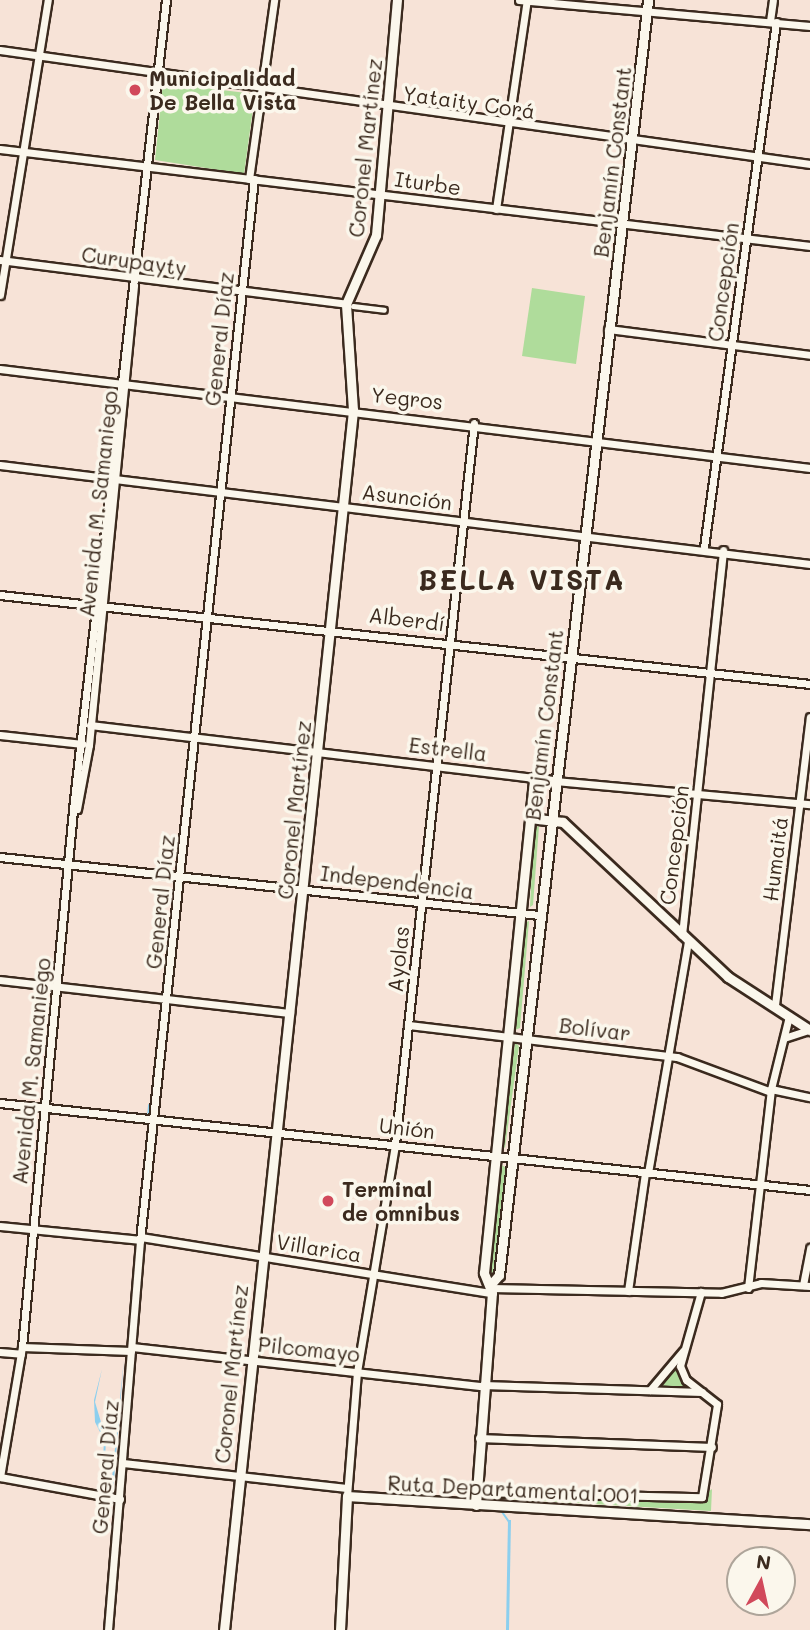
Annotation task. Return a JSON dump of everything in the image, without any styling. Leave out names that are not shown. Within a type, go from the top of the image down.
[{"type":"street","points":[[0,295],[3,260],[48,0]]},
{"type":"street","name":"Avenida M. Samaniego","points":[[77,808],[80,744],[95,605],[113,483],[166,0]]},
{"type":"street","name":"General Díaz","points":[[108,1630],[115,1499],[123,1463],[128,1350],[149,1118],[231,396],[251,179],[274,0]]},
{"type":"street","name":"Coronel Martínez","points":[[224,1630],[249,1360],[278,1130],[353,410],[349,305],[373,244],[381,194],[397,0]]},
{"type":"street","points":[[496,209],[524,0],[810,26]]},
{"type":"street","name":"Benjamín Constant","points":[[491,1288],[499,1275],[517,1158],[525,1038],[538,915],[608,329],[636,143],[649,0]]},
{"type":"street","name":"Concepción","points":[[704,547],[747,239],[773,21],[773,0]]},
{"type":"street","name":"Yataity Corá","points":[[0,50],[157,76],[756,160],[810,164]]},
{"type":"street","name":"Iturbe","points":[[0,149],[810,246]]},
{"type":"street","name":"Curupayty","points":[[3,260],[134,282],[349,305]]},
{"type":"street","points":[[349,305],[384,310]]},
{"type":"street","points":[[608,329],[810,355]]},
{"type":"street","name":"Yegros","points":[[0,369],[596,437],[810,468]]},
{"type":"street","name":"Ayolas","points":[[347,1492],[357,1372],[394,1144],[439,765],[474,423]]},
{"type":"street","name":"Asunción","points":[[0,465],[113,483],[704,547],[810,564]]},
{"type":"street","name":"Avenida M. Samaniego","points":[[113,483],[104,606],[89,745],[77,808],[56,991],[22,1350],[12,1421],[0,1477],[115,1499]]},
{"type":"street","name":"Concepción","points":[[628,1291],[685,939],[723,550]]},
{"type":"street","name":"Alberdí","points":[[0,595],[331,627],[810,684]]},
{"type":"street","name":"Humaitá","points":[[775,1005],[810,717]]},
{"type":"street","name":"Estrella","points":[[82,724],[554,781],[810,804]]},
{"type":"street","points":[[0,735],[89,745]]},
{"type":"street","name":"Benjamín Constant","points":[[476,1505],[475,1492],[487,1438],[489,1385],[491,1288],[484,1273],[534,778]]},
{"type":"street","points":[[530,818],[563,822],[685,939],[810,1030]]},
{"type":"street","name":"Independencia","points":[[0,857],[538,915]]},
{"type":"street","points":[[0,981],[56,991],[162,998],[290,1013]]},
{"type":"street","points":[[748,1288],[771,1091],[789,1016]]},
{"type":"street","name":"Bolívar","points":[[408,1025],[667,1056],[771,1091],[810,1097]]},
{"type":"street","points":[[783,1039],[810,1030]]},
{"type":"street","name":"Unión","points":[[0,1102],[278,1130],[810,1190]]},
{"type":"street","name":"Villarica","points":[[0,1226],[137,1239],[373,1274],[491,1288],[701,1292],[806,1285]]},
{"type":"street","points":[[806,1285],[810,1248]]},
{"type":"street","points":[[475,1492],[695,1500],[707,1491],[717,1408],[706,1392],[682,1376],[685,1348],[701,1292]]},
{"type":"street","points":[[650,1390],[685,1348]]},
{"type":"street","name":"Pilcomayo","points":[[0,1352],[128,1350],[489,1385],[706,1392]]},
{"type":"street","points":[[487,1438],[712,1447]]},
{"type":"street","points":[[123,1463],[238,1474],[347,1492],[340,1630]]},
{"type":"street","name":"Ruta Departamental 001","points":[[347,1492],[476,1505],[810,1524]]},
{"type":"green space","points":[[163,83],[255,94],[244,174],[155,160]]},
{"type":"green space","points":[[532,288],[585,296],[576,364],[522,356]]},
{"type":"green space","points":[[539,826],[533,905],[530,907],[534,828]]},
{"type":"green space","points":[[529,921],[520,1028],[515,1030],[524,923]]},
{"type":"green space","points":[[515,1043],[519,1046],[505,1148],[502,1146]]},
{"type":"green space","points":[[502,1165],[506,1168],[493,1273],[489,1271]]},
{"type":"green space","points":[[679,1359],[679,1377],[691,1388],[657,1387]]},
{"type":"green space","points":[[712,1489],[711,1511],[489,1498],[693,1503]]},
{"type":"water","points":[[124,1359],[113,1492],[102,1481],[104,1440],[95,1422],[94,1400],[102,1369],[95,1402],[106,1439],[104,1482],[111,1488]]},
{"type":"water","points":[[508,1520],[511,1520],[509,1630],[506,1630]]},
{"type":"waterway","points":[[148,1117],[149,1105]]},
{"type":"waterway","points":[[500,1509],[509,1522]]},
{"type":"place","name":"Municipalidad De Bella Vista","points":[[135,90]]},
{"type":"place","name":"Terminal de omnibus","points":[[328,1201]]},
{"type":"district","name":"BELLA VISTA","points":[[522,579]]}]
